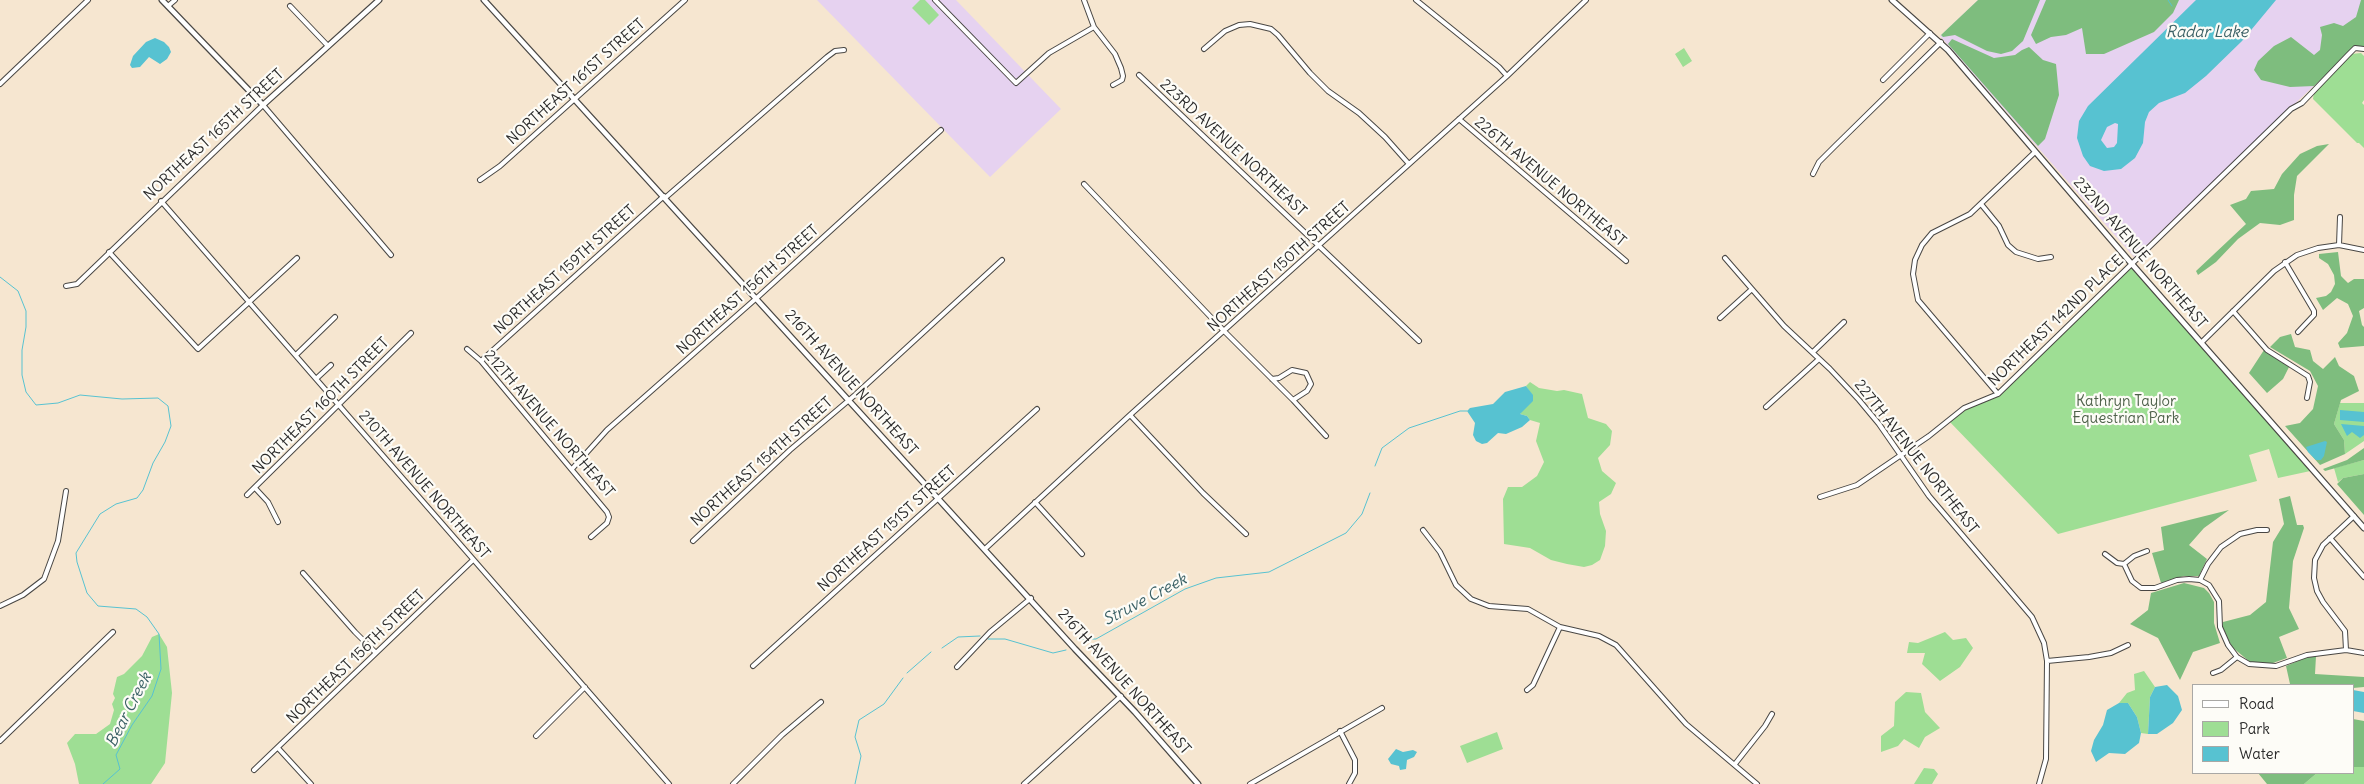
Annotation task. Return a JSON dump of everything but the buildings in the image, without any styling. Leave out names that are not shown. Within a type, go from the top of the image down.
[{"type":"street","points":[[0,84],[88,0]]},
{"type":"street","points":[[162,0],[263,105],[391,255]]},
{"type":"street","points":[[168,6],[175,0]]},
{"type":"street","name":"NORTHEAST 165TH STREET","points":[[66,286],[76,284],[263,105],[380,0]]},
{"type":"street","name":"216TH AVENUE NORTHEAST","points":[[484,0],[986,548],[1198,784]]},
{"type":"street","name":"NORTHEAST 161ST STREET","points":[[480,180],[500,166],[686,0]]},
{"type":"street","points":[[935,0],[1016,83],[1049,53],[1094,27]]},
{"type":"street","points":[[1084,0],[1094,27],[1115,54],[1121,68],[1122,80],[1113,86]]},
{"type":"street","points":[[1416,0],[1499,67],[1507,76]]},
{"type":"street","name":"NORTHEAST 150TH STREET","points":[[986,548],[1130,415],[1225,332],[1507,76],[1586,0]]},
{"type":"street","name":"232ND AVENUE NORTHEAST","points":[[1892,0],[1941,42],[2131,263],[2364,528]]},
{"type":"street","points":[[290,6],[328,46]]},
{"type":"street","points":[[1204,49],[1224,31],[1239,25],[1250,24],[1270,30],[1278,35],[1310,74],[1328,91],[1359,113],[1385,137],[1408,164]]},
{"type":"street","points":[[1883,80],[1930,33]]},
{"type":"street","points":[[1813,174],[1819,162],[1834,146],[1941,42]]},
{"type":"street","name":"NORTHEAST 142ND PLACE","points":[[1820,498],[1857,485],[1964,408],[1998,394],[2131,263],[2225,176],[2292,109],[2302,103],[2348,55],[2356,48],[2364,49]]},
{"type":"street","name":"NORTHEAST 159TH STREET","points":[[481,361],[664,197],[827,57],[835,52],[844,50]]},
{"type":"street","name":"223RD AVENUE NORTHEAST","points":[[1139,75],[1419,341]]},
{"type":"street","name":"226TH AVENUE NORTHEAST","points":[[1459,119],[1626,261]]},
{"type":"street","name":"NORTHEAST 156TH STREET","points":[[572,470],[608,430],[757,298],[941,130]]},
{"type":"street","points":[[1998,394],[1926,312],[1918,300],[1914,288],[1915,260],[1922,245],[1932,233],[1960,220],[1981,204],[2035,152]]},
{"type":"street","points":[[1084,184],[1326,436]]},
{"type":"street","name":"210TH AVENUE NORTHEAST","points":[[161,201],[669,784]]},
{"type":"street","points":[[1981,204],[1999,226],[2008,245],[2016,252],[2038,259],[2051,257]]},
{"type":"street","points":[[2339,245],[2340,217]]},
{"type":"street","points":[[2202,342],[2285,262],[2297,255],[2318,248],[2339,245],[2364,250]]},
{"type":"street","points":[[108,252],[198,350],[297,258]]},
{"type":"street","name":"227TH AVENUE NORTHEAST","points":[[1725,258],[1784,326],[1858,400],[1901,455],[1936,505],[2032,617],[2044,642],[2047,661],[2046,753],[2039,784]]},
{"type":"street","name":"NORTHEAST 154TH STREET","points":[[693,540],[790,450],[1002,260]]},
{"type":"street","points":[[2285,262],[2314,311],[2314,315],[2298,332]]},
{"type":"street","points":[[1720,318],[1752,289]]},
{"type":"street","points":[[2233,311],[2267,350],[2308,376],[2310,382],[2307,398]]},
{"type":"street","points":[[296,355],[335,317]]},
{"type":"street","points":[[1812,352],[1844,322]]},
{"type":"street","name":"NORTHEAST 160TH STREET","points":[[248,495],[411,333]]},
{"type":"street","name":"212TH AVENUE NORTHEAST","points":[[467,350],[481,361],[609,517],[607,523],[591,537]]},
{"type":"street","points":[[1766,407],[1819,359]]},
{"type":"street","points":[[317,378],[331,366]]},
{"type":"street","points":[[1272,378],[1279,378],[1292,370],[1306,373],[1311,384],[1308,390],[1293,400]]},
{"type":"street","name":"NORTHEAST 151ST STREET","points":[[753,666],[1037,409]]},
{"type":"street","points":[[1130,415],[1203,493],[1246,534]]},
{"type":"street","points":[[255,488],[268,502],[278,522]]},
{"type":"street","points":[[0,606],[23,595],[44,578],[58,541],[66,491]]},
{"type":"street","points":[[1035,502],[1082,554]]},
{"type":"street","points":[[2346,650],[2344,631],[2317,591],[2314,578],[2315,560],[2323,545],[2354,516]]},
{"type":"street","points":[[1423,530],[1440,552],[1450,576],[1465,594],[1479,603],[1500,608],[1528,609],[1560,627],[1599,636],[1616,645],[1686,724],[1713,749],[1735,764],[1757,784]]},
{"type":"street","points":[[2200,580],[2208,564],[2221,547],[2240,534],[2267,530]]},
{"type":"street","points":[[2330,538],[2364,577]]},
{"type":"street","points":[[2105,554],[2118,563],[2124,564],[2134,556],[2148,551]]},
{"type":"street","name":"NORTHEAST 156TH STREET","points":[[254,770],[473,560]]},
{"type":"street","points":[[2124,564],[2132,581],[2141,588],[2155,588],[2177,580],[2200,580],[2208,585],[2219,601],[2220,626],[2228,645],[2237,656],[2249,664],[2276,666],[2308,655],[2346,650],[2364,652]]},
{"type":"street","points":[[303,573],[376,653]]},
{"type":"street","points":[[957,666],[990,632],[1030,598]]},
{"type":"street","points":[[1527,690],[1533,685],[1560,627]]},
{"type":"street","points":[[0,741],[113,632]]},
{"type":"street","points":[[2047,661],[2089,658],[2111,653],[2128,645]]},
{"type":"street","points":[[2213,674],[2221,670],[2237,656]]},
{"type":"street","points":[[536,736],[584,687]]},
{"type":"street","points":[[1024,784],[1120,696]]},
{"type":"street","points":[[733,784],[782,735],[821,702]]},
{"type":"street","points":[[1250,784],[1382,708]]},
{"type":"street","points":[[1735,764],[1765,726],[1772,714]]},
{"type":"street","points":[[1340,731],[1355,760],[1355,772],[1349,784]]},
{"type":"street","points":[[278,748],[311,784]]},
{"type":"shaded area","points":[[817,0],[956,0],[1061,109],[990,177]]},
{"type":"shaded area","points":[[1978,0],[2364,0],[2364,38],[2134,257],[1940,36]]},
{"type":"green space","points":[[920,0],[925,0],[939,15],[929,25],[912,8]]},
{"type":"green space","points":[[1978,0],[2040,0],[2023,41],[2012,51],[2001,54],[1987,51],[1955,35],[1943,37],[1941,35]]},
{"type":"green space","points":[[2046,0],[2179,0],[2173,13],[2154,32],[2104,54],[2086,54],[2082,28],[2066,35],[2051,37],[2036,44],[2031,35]]},
{"type":"green space","points":[[2361,0],[2364,0],[2364,46],[2356,46],[2314,86],[2290,87],[2261,80],[2254,70],[2258,61],[2274,46],[2291,37],[2314,55],[2320,50],[2322,35],[2320,27],[2334,23],[2343,26],[2356,17]]},
{"type":"green space","points":[[1952,39],[1994,58],[2015,55],[2029,47],[2043,60],[2056,64],[2059,95],[2045,139],[2038,146],[1948,44]]},
{"type":"green space","points":[[1684,48],[1692,61],[1683,67],[1675,54]]},
{"type":"green space","points":[[2361,53],[2364,56],[2364,100],[2362,103],[2364,105],[2364,148],[2313,99],[2314,92],[2351,54]]},
{"type":"green space","points":[[2329,144],[2297,176],[2294,195],[2294,220],[2280,225],[2260,223],[2238,239],[2216,262],[2198,275],[2196,271],[2246,224],[2230,205],[2246,199],[2251,191],[2274,189],[2282,174],[2300,154],[2317,146]]},
{"type":"green space","points":[[2338,252],[2341,276],[2348,283],[2354,279],[2364,279],[2364,308],[2359,311],[2364,327],[2364,346],[2340,348],[2338,343],[2347,333],[2353,316],[2348,304],[2337,298],[2323,310],[2316,298],[2326,296],[2331,292],[2335,284],[2334,275],[2328,264],[2319,258],[2319,254]]},
{"type":"green space","name":"Kathryn Taylor Equestrian Park","points":[[2131,263],[2315,470],[2278,478],[2269,449],[2249,455],[2257,481],[2058,534],[1948,420],[1964,408],[1998,394]]},
{"type":"green space","points":[[2291,334],[2295,347],[2310,350],[2313,361],[2323,369],[2335,357],[2339,366],[2354,376],[2359,391],[2341,400],[2334,424],[2344,440],[2345,454],[2320,465],[2285,426],[2300,423],[2313,409],[2318,386],[2310,371],[2270,347],[2280,337]]},
{"type":"green space","points":[[2264,350],[2289,367],[2283,379],[2267,393],[2249,373]]},
{"type":"green space","points":[[1530,382],[1539,388],[1582,394],[1588,418],[1606,424],[1612,431],[1610,445],[1598,458],[1602,471],[1616,483],[1611,494],[1599,502],[1600,514],[1606,531],[1605,546],[1600,560],[1592,565],[1584,567],[1567,564],[1551,560],[1530,548],[1504,544],[1503,499],[1508,487],[1522,487],[1537,476],[1544,462],[1536,441],[1540,423],[1520,414],[1532,395],[1526,386]]},
{"type":"green space","points":[[2340,403],[2364,403],[2364,441],[2345,454],[2344,440],[2334,424]]},
{"type":"green space","points":[[2364,448],[2364,460],[2325,471],[2323,469],[2347,460]]},
{"type":"green space","points":[[2364,460],[2364,474],[2343,478],[2338,482],[2334,468]]},
{"type":"green space","points":[[2364,474],[2364,515],[2337,484],[2343,478]]},
{"type":"green space","points":[[2290,496],[2297,525],[2303,525],[2304,528],[2293,561],[2289,608],[2299,629],[2279,637],[2287,658],[2270,664],[2250,662],[2232,647],[2223,628],[2223,622],[2250,615],[2266,602],[2273,542],[2284,524],[2279,499]]},
{"type":"green space","points":[[2229,510],[2204,528],[2189,545],[2207,559],[2199,576],[2184,576],[2161,583],[2152,553],[2164,550],[2161,527]]},
{"type":"green space","points":[[2184,583],[2204,588],[2209,593],[2214,602],[2214,623],[2220,643],[2193,652],[2180,680],[2158,638],[2130,624],[2148,610],[2151,593]]},
{"type":"green space","points":[[1945,632],[1953,640],[1966,638],[1973,648],[1960,667],[1940,681],[1922,664],[1925,653],[1907,653],[1909,642],[1918,643]]},
{"type":"green space","points":[[159,634],[167,647],[172,693],[165,763],[151,784],[79,784],[75,764],[67,743],[75,734],[96,734],[110,724],[114,710],[112,704],[115,698],[113,694],[117,677],[124,674],[142,656],[152,637]]},
{"type":"green space","points":[[2316,656],[2315,674],[2364,677],[2364,687],[2354,688],[2354,684],[2290,684],[2286,666],[2305,658]]},
{"type":"green space","points":[[2144,671],[2155,687],[2150,697],[2148,734],[2141,733],[2137,717],[2128,703],[2119,703],[2127,693],[2135,690],[2134,674]]},
{"type":"green space","points":[[1906,692],[1921,693],[1925,712],[1940,728],[1925,737],[1919,748],[1904,739],[1898,746],[1881,752],[1881,736],[1894,726],[1895,702]]},
{"type":"green space","points":[[2354,719],[2364,721],[2364,767],[2354,767]]},
{"type":"green space","points":[[1497,732],[1503,749],[1467,763],[1460,746]]},
{"type":"green space","points":[[2354,767],[2364,767],[2364,784],[2304,784],[2316,774],[2354,774]]},
{"type":"green space","points":[[1924,768],[1934,769],[1938,774],[1932,784],[1914,784]]},
{"type":"green space","points":[[2259,774],[2316,774],[2304,784],[2267,784]]},
{"type":"water","name":"Radar Lake","points":[[2196,0],[2276,0],[2242,41],[2206,76],[2185,93],[2159,103],[2149,112],[2145,122],[2143,143],[2135,158],[2121,169],[2104,171],[2090,166],[2083,156],[2077,138],[2079,121],[2088,106]],"holes":[[[2115,123],[2118,124],[2117,143],[2114,147],[2107,148],[2101,140],[2107,127]]]},
{"type":"water","points":[[155,38],[164,42],[169,47],[171,52],[167,59],[160,64],[149,57],[140,67],[132,68],[130,65],[133,56],[146,42]]},
{"type":"water","points":[[1526,386],[1533,395],[1533,401],[1520,414],[1527,416],[1530,420],[1522,427],[1506,434],[1498,433],[1487,443],[1482,444],[1476,441],[1473,435],[1475,423],[1467,411],[1470,408],[1493,404],[1505,392]]},
{"type":"water","points":[[2340,410],[2364,412],[2364,422],[2340,420]]},
{"type":"water","points":[[2341,424],[2364,426],[2364,435],[2360,438],[2352,432],[2347,436]]},
{"type":"water","points":[[2327,442],[2324,456],[2321,460],[2316,460],[2306,447]]},
{"type":"water","points":[[2167,685],[2178,696],[2182,710],[2173,723],[2157,734],[2148,734],[2150,697],[2155,687]]},
{"type":"water","points":[[2354,690],[2364,692],[2364,713],[2354,711]]},
{"type":"water","points":[[2119,703],[2128,703],[2137,717],[2141,733],[2139,743],[2125,754],[2109,753],[2096,762],[2091,751],[2094,740],[2103,725],[2107,710]]},
{"type":"water","points":[[1396,749],[1403,752],[1413,750],[1417,752],[1414,757],[1407,760],[1406,769],[1400,770],[1399,766],[1391,764],[1388,759]]},
{"type":"waterway","points":[[2168,0],[2172,6]]},
{"type":"waterway","name":"Bear Creek","points":[[0,277],[18,291],[26,311],[26,327],[22,350],[22,375],[26,392],[36,405],[58,403],[80,395],[122,399],[158,398],[168,406],[171,426],[165,442],[153,463],[143,490],[137,498],[116,504],[100,514],[76,553],[87,593],[98,606],[136,609],[147,617],[159,634],[161,669],[152,696],[132,725],[116,755],[120,769],[103,784]]},
{"type":"waterway","name":"Struve Creek","points":[[1375,466],[1382,448],[1409,428],[1460,411],[1467,411]]},
{"type":"waterway","name":"Struve Creek","points":[[1077,639],[1096,639],[1185,589],[1216,578],[1269,572],[1346,533],[1362,514],[1370,493]]},
{"type":"waterway","name":"Struve Creek","points":[[942,648],[958,637],[980,636]]},
{"type":"waterway","name":"Struve Creek","points":[[988,639],[1005,639],[1053,653],[1066,650]]},
{"type":"waterway","name":"Struve Creek","points":[[907,673],[931,652]]},
{"type":"waterway","name":"Struve Creek","points":[[855,784],[861,756],[855,737],[859,720],[884,704],[903,678]]}]
